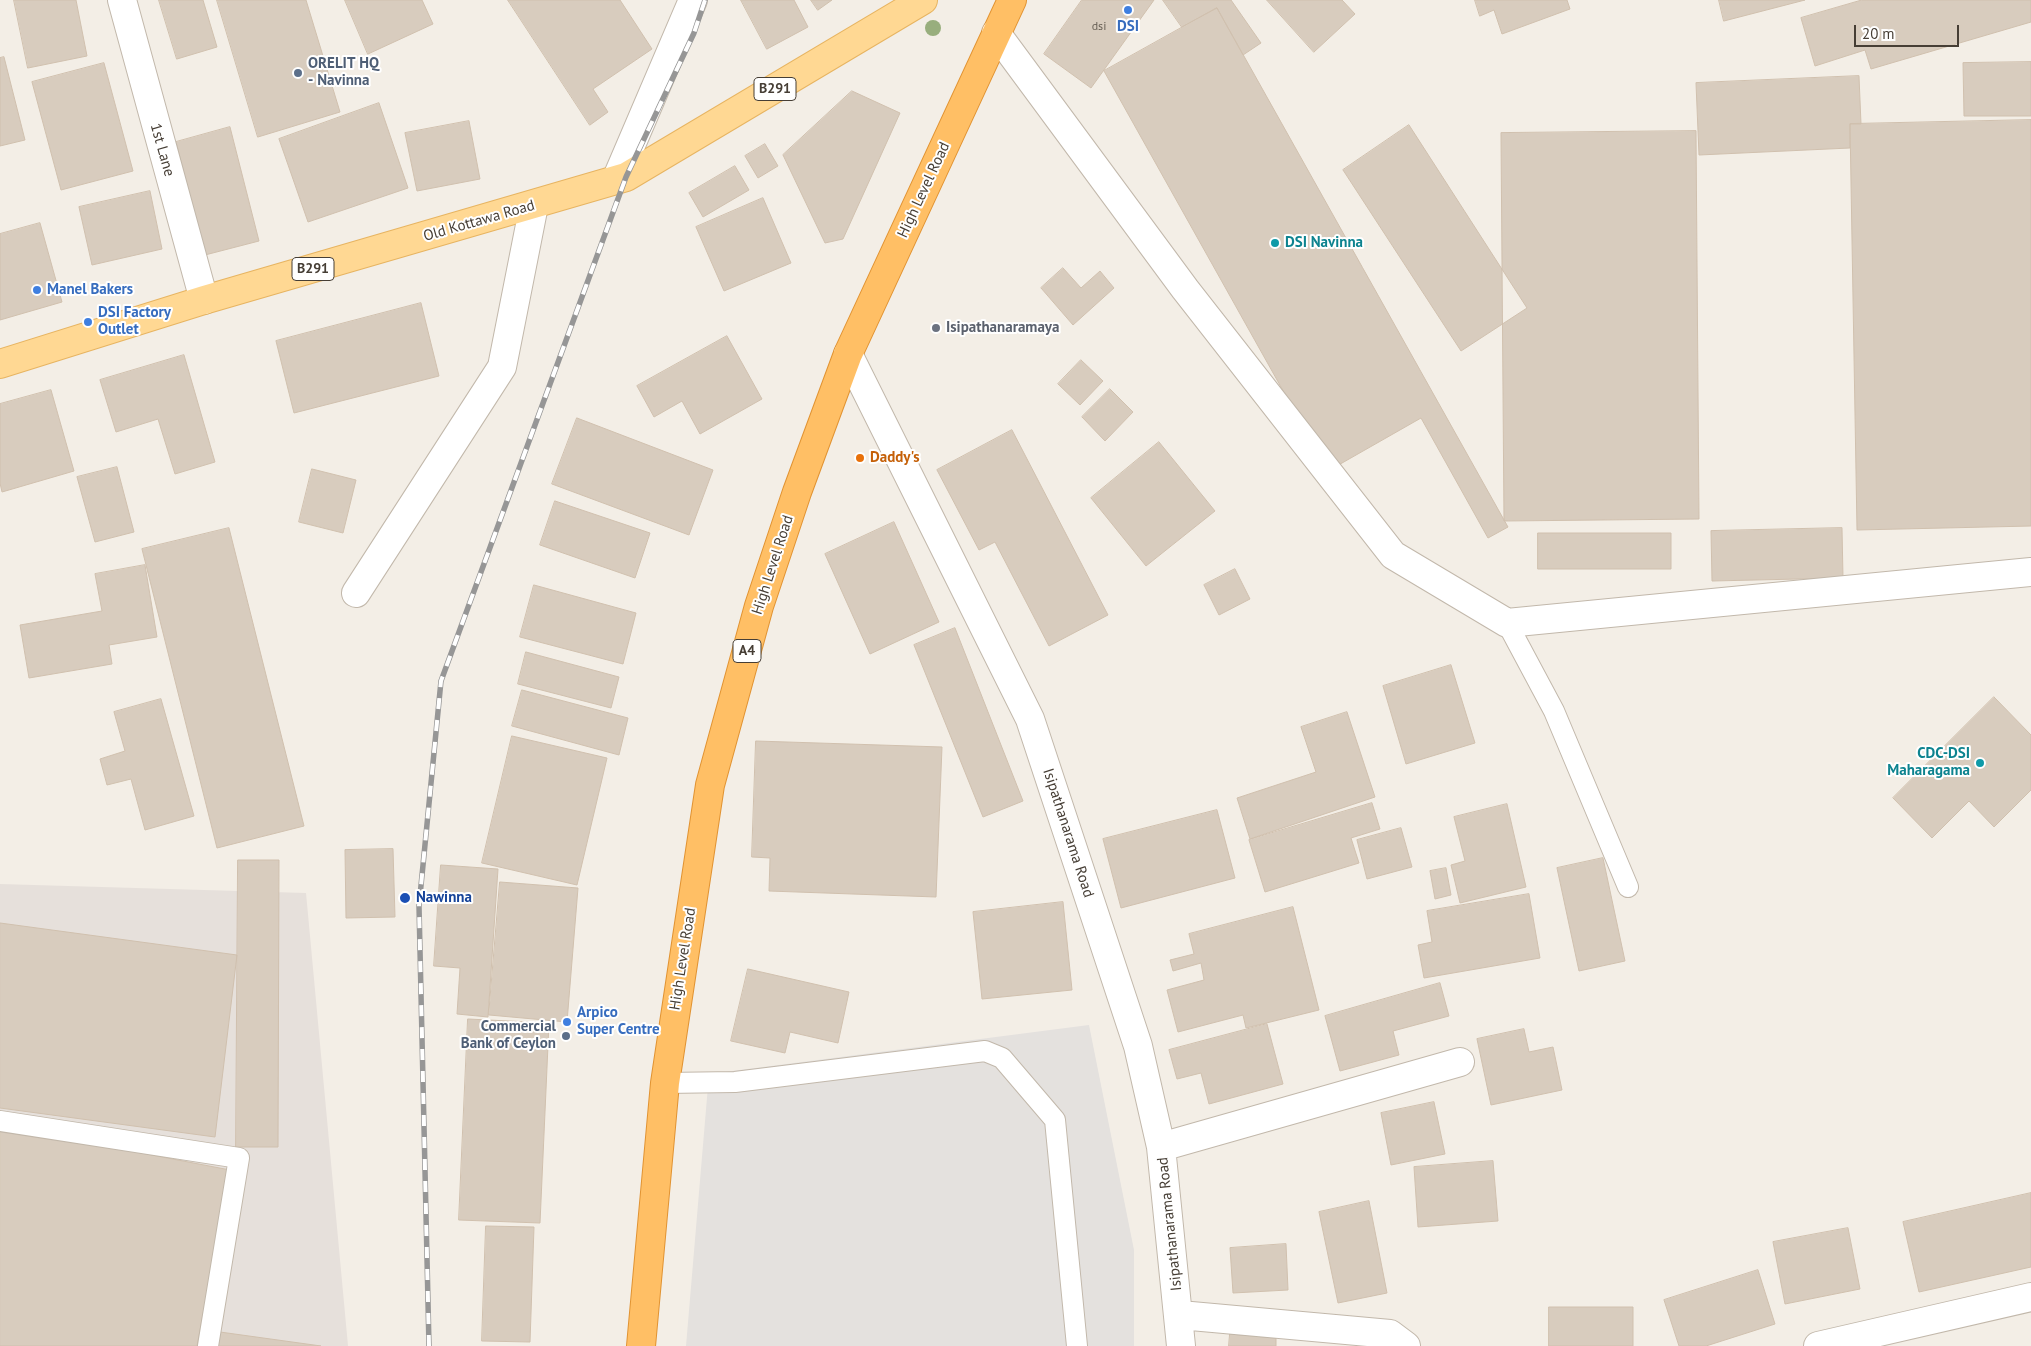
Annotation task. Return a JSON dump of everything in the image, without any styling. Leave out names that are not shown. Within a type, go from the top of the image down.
[{"type":"highway","name":"High Level Road","points":[[641,1346],[665,1083],[710,785],[759,606],[797,492],[848,354],[1012,0]]},
{"type":"main road","name":"Old Kottawa Road","points":[[0,364],[204,300],[626,177],[923,0]]},
{"type":"street","name":"1st Lane","points":[[122,0],[204,300]]},
{"type":"street","points":[[616,180],[694,0]]},
{"type":"street","points":[[996,33],[1185,289],[1393,555],[1507,623],[2031,572]]},
{"type":"street","points":[[356,594],[502,366],[534,205]]},
{"type":"street","name":"Isipathanarama Road","points":[[848,354],[1030,719],[1138,1046],[1161,1147],[1180,1315],[1181,1346]]},
{"type":"street","points":[[1161,1147],[1460,1062]]},
{"type":"street","points":[[1818,1346],[2031,1297]]},
{"type":"street","points":[[1180,1315],[1390,1334],[1406,1346]]},
{"type":"lane","points":[[1507,623],[1554,711],[1628,887]]},
{"type":"lane","points":[[665,1083],[735,1082],[986,1052],[1002,1058],[1055,1120],[1077,1346]]},
{"type":"lane","points":[[0,1121],[239,1158],[208,1346]]},
{"type":"shaded area","points":[[0,884],[306,893],[348,1346],[0,1346]]},
{"type":"shaded area","points":[[1089,1025],[1134,1250],[1134,1346],[686,1346],[709,1074]]},
{"type":"building","points":[[14,0],[76,0],[87,56],[28,68]]},
{"type":"building","points":[[159,0],[203,0],[217,47],[177,59]]},
{"type":"building","points":[[217,0],[306,0],[340,112],[258,137]]},
{"type":"building","points":[[345,0],[422,0],[433,24],[368,54]]},
{"type":"building","points":[[508,0],[620,0],[652,49],[593,89],[608,112],[590,125]]},
{"type":"building","points":[[741,0],[794,0],[808,27],[767,49]]},
{"type":"building","points":[[811,0],[832,0],[818,10]]},
{"type":"building","points":[[1082,0],[1154,0],[1091,88],[1044,54]]},
{"type":"building","points":[[1163,0],[1231,0],[1261,43],[1243,55],[1217,8],[1182,27]]},
{"type":"building","points":[[1267,0],[1342,0],[1355,14],[1314,52]]},
{"type":"building","points":[[1475,0],[1567,0],[1570,9],[1502,34],[1494,10],[1480,16]]},
{"type":"building","points":[[1719,0],[1805,0],[1724,21]]},
{"type":"building","points":[[1862,0],[2031,0],[2031,22],[1871,69],[1865,50],[1815,66],[1801,18]]},
{"type":"building","name":"DSI Navinna","points":[[1217,8],[1508,527],[1488,538],[1421,418],[1328,471],[1104,71]]},
{"type":"building","points":[[4,57],[25,140],[0,146],[0,58]]},
{"type":"building","points":[[2031,62],[2031,116],[1964,116],[1963,63]]},
{"type":"building","points":[[104,63],[133,171],[61,190],[32,82]]},
{"type":"building","points":[[1859,76],[1861,124],[1850,124],[1850,148],[1699,155],[1696,83]]},
{"type":"building","points":[[852,91],[900,113],[843,239],[825,243],[783,155]]},
{"type":"building","points":[[379,103],[408,188],[308,222],[279,139]]},
{"type":"building","points":[[2031,120],[2031,526],[1857,530],[1850,124]]},
{"type":"building","points":[[469,121],[480,179],[417,191],[405,133]]},
{"type":"building","points":[[1409,125],[1527,308],[1461,351],[1343,170]]},
{"type":"building","points":[[230,127],[259,241],[205,255],[176,142]]},
{"type":"building","points":[[1696,131],[1699,519],[1504,521],[1501,133]]},
{"type":"building","points":[[765,144],[778,166],[758,178],[745,156]]},
{"type":"building","points":[[735,166],[749,190],[703,217],[689,193]]},
{"type":"building","points":[[150,191],[162,249],[92,265],[79,207]]},
{"type":"building","points":[[763,198],[791,263],[724,291],[696,227]]},
{"type":"building","points":[[40,223],[62,302],[0,320],[0,234]]},
{"type":"building","points":[[1063,268],[1081,288],[1100,271],[1114,288],[1073,325],[1041,288]]},
{"type":"building","points":[[421,303],[439,376],[294,413],[276,341]]},
{"type":"building","points":[[727,336],[762,399],[700,434],[682,401],[654,417],[637,386]]},
{"type":"building","points":[[184,355],[215,462],[175,474],[158,419],[116,432],[100,380]]},
{"type":"building","points":[[1081,360],[1103,381],[1080,405],[1058,384]]},
{"type":"building","points":[[1110,389],[1133,412],[1105,441],[1082,417]]},
{"type":"building","points":[[51,390],[74,471],[2,492],[0,483],[0,404]]},
{"type":"building","points":[[577,418],[713,470],[689,535],[552,484]]},
{"type":"building","points":[[1012,430],[1108,615],[1049,646],[995,542],[979,550],[937,470]]},
{"type":"building","points":[[1159,442],[1215,511],[1146,566],[1091,498]]},
{"type":"building","points":[[117,467],[134,532],[95,542],[77,477]]},
{"type":"building","points":[[312,469],[356,480],[343,533],[299,522]]},
{"type":"building","points":[[555,501],[650,533],[635,578],[540,545]]},
{"type":"building","points":[[894,522],[939,622],[870,654],[825,554]]},
{"type":"building","points":[[229,528],[304,826],[217,848],[142,549]]},
{"type":"building","points":[[1842,528],[1843,578],[1712,581],[1711,531]]},
{"type":"building","points":[[1538,533],[1671,533],[1671,569],[1538,569]]},
{"type":"building","points":[[145,565],[157,637],[109,645],[112,664],[29,678],[20,625],[102,611],[95,574]]},
{"type":"building","points":[[1235,569],[1250,599],[1219,615],[1204,585]]},
{"type":"building","points":[[534,585],[636,613],[623,664],[520,637]]},
{"type":"building","points":[[955,628],[1023,801],[983,817],[914,645]]},
{"type":"building","points":[[526,652],[619,677],[611,708],[518,684]]},
{"type":"building","points":[[1451,665],[1475,743],[1406,764],[1383,686]]},
{"type":"building","points":[[522,690],[628,718],[619,755],[512,726]]},
{"type":"building","name":"CDC-DSI Maharagama","points":[[1994,697],[2031,735],[2031,790],[1994,827],[1969,801],[1932,838],[1893,798]]},
{"type":"building","points":[[161,699],[194,816],[145,830],[131,779],[107,785],[100,759],[125,751],[114,712]]},
{"type":"building","points":[[1347,712],[1375,797],[1250,839],[1237,798],[1316,772],[1301,727]]},
{"type":"building","points":[[512,736],[607,758],[577,885],[482,863]]},
{"type":"building","points":[[756,741],[942,747],[936,897],[769,891],[770,858],[752,857]]},
{"type":"building","points":[[1372,803],[1380,829],[1351,838],[1359,863],[1265,892],[1249,840]]},
{"type":"building","points":[[1507,804],[1526,887],[1460,903],[1451,865],[1465,861],[1454,817]]},
{"type":"building","points":[[1217,810],[1235,878],[1121,908],[1103,839]]},
{"type":"building","points":[[1401,828],[1412,867],[1367,879],[1357,840]]},
{"type":"building","points":[[393,849],[395,917],[346,918],[345,850]]},
{"type":"building","points":[[1603,858],[1625,961],[1579,971],[1557,868]]},
{"type":"building","points":[[238,860],[279,860],[278,1147],[236,1147]]},
{"type":"building","points":[[441,865],[498,869],[488,1017],[457,1014],[460,968],[434,966]]},
{"type":"building","points":[[1446,868],[1451,895],[1435,899],[1430,871]]},
{"type":"building","points":[[500,882],[578,888],[567,1022],[489,1015]]},
{"type":"building","points":[[1529,894],[1540,958],[1424,978],[1418,945],[1432,942],[1427,911]]},
{"type":"building","points":[[1063,902],[1072,990],[982,999],[973,912]]},
{"type":"building","points":[[1293,907],[1319,1010],[1246,1028],[1243,1015],[1178,1032],[1167,990],[1204,980],[1201,963],[1173,971],[1170,960],[1194,954],[1189,934]]},
{"type":"building","points":[[0,923],[237,955],[215,1137],[0,1108]]},
{"type":"building","points":[[748,969],[849,992],[838,1043],[790,1032],[785,1053],[731,1041]]},
{"type":"building","points":[[1440,983],[1449,1016],[1393,1031],[1399,1055],[1340,1071],[1325,1016]]},
{"type":"building","points":[[468,1019],[549,1023],[540,1223],[459,1220]]},
{"type":"building","points":[[1267,1024],[1283,1084],[1209,1104],[1201,1073],[1177,1079],[1169,1050]]},
{"type":"building","points":[[1524,1029],[1529,1052],[1553,1047],[1562,1090],[1491,1105],[1477,1039]]},
{"type":"building","points":[[1434,1102],[1445,1154],[1391,1165],[1381,1113]]},
{"type":"building","points":[[0,1126],[230,1170],[197,1346],[0,1346]]},
{"type":"building","points":[[1493,1161],[1498,1221],[1418,1227],[1414,1167]]},
{"type":"building","points":[[2031,1193],[2031,1267],[1919,1292],[1903,1222]]},
{"type":"building","points":[[1369,1201],[1387,1293],[1338,1303],[1319,1212]]},
{"type":"building","points":[[486,1226],[534,1227],[530,1342],[482,1341]]},
{"type":"building","points":[[1848,1228],[1860,1289],[1785,1304],[1773,1242]]},
{"type":"building","points":[[1286,1244],[1288,1290],[1233,1293],[1230,1248]]},
{"type":"building","points":[[1758,1270],[1775,1324],[1706,1346],[1679,1346],[1664,1300]]},
{"type":"building","points":[[1549,1307],[1633,1307],[1633,1346],[1549,1346]]},
{"type":"building","points":[[220,1332],[321,1346],[218,1346]]},
{"type":"building","points":[[1230,1334],[1276,1338],[1276,1346],[1229,1346]]},
{"type":"railway","points":[[429,1346],[419,906],[441,681],[626,177],[694,33],[705,0]]},
{"type":"place","name":"DSI","points":[[1128,10]]},
{"type":"place","name":"ORELIT HQ - Navinna","points":[[298,73]]},
{"type":"place","name":"DSI Navinna","points":[[1275,243]]},
{"type":"place","name":"Manel Bakers","points":[[37,290]]},
{"type":"place","name":"DSI Factory Outlet","points":[[88,322]]},
{"type":"place","name":"Isipathanaramaya","points":[[936,328]]},
{"type":"place","name":"Daddy's","points":[[860,458]]},
{"type":"place","name":"CDC-DSI Maharagama","points":[[1980,763]]},
{"type":"place","name":"Nawinna","points":[[405,898]]},
{"type":"place","name":"Arpico Super Centre","points":[[567,1022]]},
{"type":"place","name":"Commercial Bank of Ceylon","points":[[566,1036]]}]
